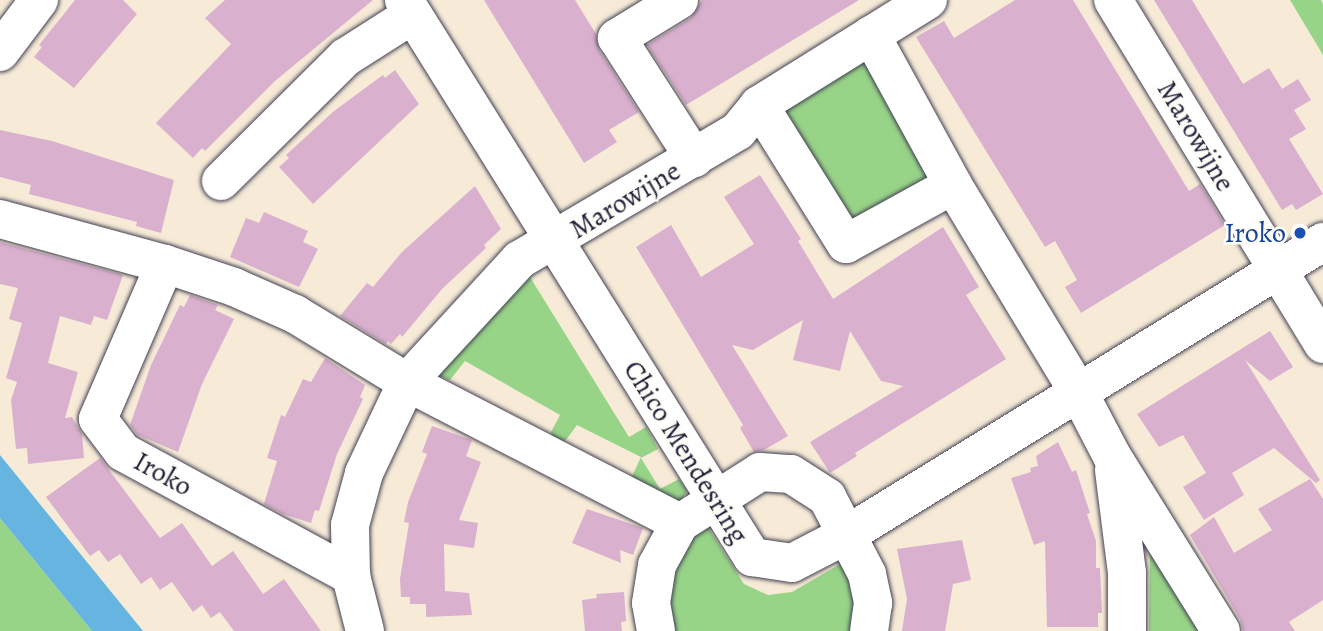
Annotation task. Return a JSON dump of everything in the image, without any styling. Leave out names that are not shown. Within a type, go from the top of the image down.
[{"type":"street","points":[[0,52],[39,0]]},
{"type":"street","name":"Marowijne","points":[[679,0],[617,38],[694,158]]},
{"type":"street","name":"Marowijne","points":[[556,241],[738,131],[759,104],[928,0]]},
{"type":"street","name":"Marowijne","points":[[1113,0],[1278,271]]},
{"type":"street","points":[[221,181],[346,57],[408,8]]},
{"type":"street","name":"Chico Mendesring","points":[[408,8],[752,556],[792,563],[848,534],[1323,242]]},
{"type":"street","points":[[871,35],[953,185],[1079,393],[1112,456],[1221,631]]},
{"type":"street","points":[[759,104],[846,244],[953,185]]},
{"type":"street","points":[[0,219],[165,264],[234,287],[295,314],[407,382],[680,523]]},
{"type":"street","points":[[365,631],[351,576],[350,525],[363,473],[407,382],[519,260],[556,241]]},
{"type":"street","name":"Iroko","points":[[165,264],[98,419],[123,452],[351,576]]},
{"type":"street","points":[[1278,271],[1323,344]]},
{"type":"street","points":[[1112,456],[1128,573],[1127,631]]},
{"type":"street","points":[[656,631],[651,603],[657,565],[680,523],[760,472],[791,474],[827,497],[867,574],[873,603],[869,631]]},
{"type":"green space","points":[[1290,0],[1321,0],[1323,55]]},
{"type":"green space","points":[[864,59],[938,178],[855,230],[781,111]]},
{"type":"green space","points":[[525,269],[629,437],[646,427],[658,449],[641,458],[660,489],[679,479],[687,491],[680,502],[629,483],[641,457],[577,425],[560,444],[553,440],[551,432],[560,415],[465,361],[450,380],[439,375]]},
{"type":"green space","points":[[0,518],[92,631],[0,631]]},
{"type":"green space","points":[[704,521],[744,584],[768,595],[792,592],[852,557],[856,631],[672,631],[669,623],[669,571]]},
{"type":"green space","points":[[1150,543],[1211,631],[1149,631]]},
{"type":"water","points":[[0,455],[143,631],[92,631],[0,518]]},
{"type":"building","points":[[75,0],[123,0],[137,14],[74,88],[34,57],[42,47],[39,45]]},
{"type":"building","points":[[225,0],[373,0],[275,81],[205,151],[202,148],[193,158],[156,123],[231,44],[205,18]]},
{"type":"building","points":[[484,0],[575,0],[596,34],[599,50],[639,112],[609,130],[617,142],[584,163]]},
{"type":"building","points":[[702,0],[859,0],[686,105],[647,45],[691,18]]},
{"type":"building","points":[[1015,0],[1073,0],[1189,191],[1200,184],[1225,225],[1081,313],[1065,287],[1077,280],[1055,241],[1045,247],[916,37],[944,21],[954,38]]},
{"type":"building","points":[[1154,0],[1192,0],[1243,84],[1269,68],[1282,89],[1298,79],[1311,100],[1294,110],[1306,129],[1289,139],[1323,194],[1296,210],[1292,204],[1282,210]]},
{"type":"building","points":[[395,70],[419,104],[313,204],[279,167],[289,158],[286,155],[334,111],[383,75],[385,78]]},
{"type":"building","points":[[0,130],[52,141],[174,180],[161,233],[136,226],[137,222],[29,194],[31,185],[0,177]]},
{"type":"building","points":[[760,175],[801,239],[798,241],[833,299],[943,227],[979,287],[966,295],[1006,359],[855,453],[857,456],[830,473],[810,442],[903,386],[881,381],[850,331],[840,371],[793,360],[803,320],[753,350],[732,345],[788,436],[764,450],[754,452],[740,428],[743,425],[636,247],[671,225],[701,277],[754,244],[724,197]]},
{"type":"building","points":[[475,186],[501,229],[484,245],[486,248],[442,289],[402,337],[400,334],[391,344],[388,341],[386,344],[340,316],[367,283],[373,287],[402,252]]},
{"type":"building","points":[[264,212],[308,231],[303,242],[318,249],[299,287],[230,257],[246,218],[259,223]]},
{"type":"building","points":[[0,242],[123,275],[107,320],[94,316],[91,325],[60,316],[48,363],[78,372],[65,418],[72,417],[82,434],[84,458],[28,464],[27,448],[16,449],[11,400],[17,382],[6,378],[22,323],[9,319],[18,288],[0,284]]},
{"type":"building","points":[[190,295],[218,305],[215,310],[234,319],[202,384],[178,452],[138,435],[130,425],[151,365],[180,305],[184,307]]},
{"type":"building","points":[[1270,331],[1293,367],[1270,381],[1245,360],[1320,480],[1316,483],[1274,448],[1232,473],[1244,495],[1204,520],[1183,487],[1206,473],[1183,435],[1159,447],[1137,414]]},
{"type":"building","points":[[325,358],[365,385],[360,397],[363,399],[337,454],[319,511],[315,510],[311,523],[283,514],[264,504],[277,461],[267,458],[281,415],[285,417],[303,379],[311,382]]},
{"type":"building","points":[[432,426],[472,440],[466,456],[481,462],[459,520],[478,523],[474,548],[444,544],[445,591],[469,593],[472,615],[426,617],[426,604],[410,604],[410,597],[401,597],[400,579],[409,523],[404,522],[408,502],[427,454],[422,452]]},
{"type":"building","points":[[1058,442],[1072,472],[1076,470],[1090,513],[1087,514],[1096,541],[1096,568],[1100,568],[1102,613],[1098,613],[1098,627],[1047,627],[1045,541],[1034,545],[1011,478],[1031,472],[1030,468],[1038,466],[1036,456]]},
{"type":"building","points":[[100,458],[160,538],[182,523],[212,566],[233,551],[263,594],[284,579],[321,631],[234,631],[220,612],[211,618],[202,605],[193,612],[172,582],[160,590],[151,577],[141,584],[120,554],[108,562],[99,550],[90,556],[46,497]]},
{"type":"building","points":[[1310,479],[1323,499],[1323,600],[1289,622],[1295,631],[1243,631],[1240,619],[1190,535],[1214,517],[1234,553],[1272,530],[1258,509]]},
{"type":"building","points":[[587,509],[643,528],[633,555],[620,550],[621,563],[572,543]]},
{"type":"building","points":[[962,540],[971,580],[953,584],[945,631],[902,631],[907,599],[897,549]]},
{"type":"building","points":[[624,592],[626,621],[621,622],[622,631],[585,631],[582,600],[597,598],[596,594]]},
{"type":"place","name":"Iroko","points":[[1300,233]]}]
